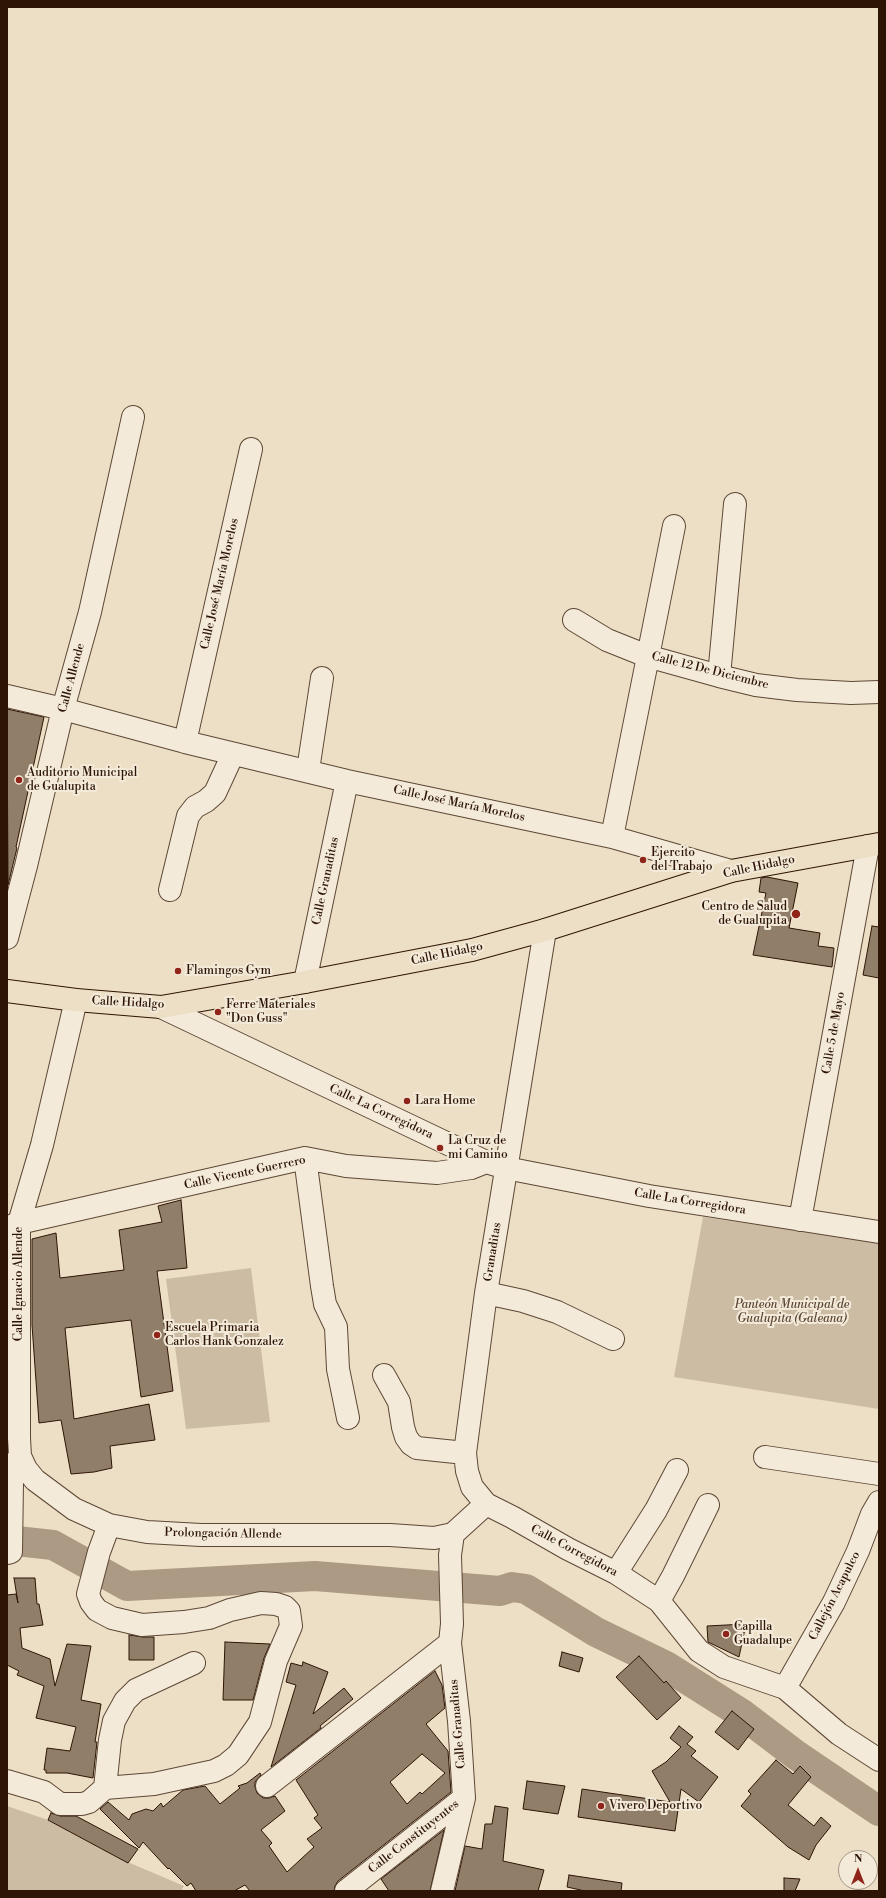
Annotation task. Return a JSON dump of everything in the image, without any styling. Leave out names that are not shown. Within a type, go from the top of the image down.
[{"type":"main road","name":"Calle Hidalgo","points":[[7,992],[76,1000],[161,1007],[306,982],[472,950],[545,930],[732,871],[873,845]]},
{"type":"street","name":"Calle Allende","points":[[7,938],[26,866],[63,709],[90,612],[133,418]]},
{"type":"street","name":"Calle José María Morelos","points":[[184,742],[251,449]]},
{"type":"street","points":[[720,676],[735,504]]},
{"type":"street","points":[[612,837],[674,526]]},
{"type":"street","name":"Calle 12 De Diciembre","points":[[574,620],[607,640],[647,656],[756,685],[796,690],[851,693],[879,692]]},
{"type":"street","points":[[308,770],[322,678]]},
{"type":"street","name":"Calle José María Morelos","points":[[7,696],[63,709],[184,742],[308,770],[347,781],[612,837],[732,871]]},
{"type":"street","points":[[170,890],[188,816],[195,807],[206,801],[215,793],[233,754]]},
{"type":"street","name":"Calle Granaditas","points":[[306,982],[347,781]]},
{"type":"street","name":"Calle 5 de Mayo","points":[[800,1220],[873,845]]},
{"type":"street","name":"Granaditas","points":[[486,1504],[472,1486],[467,1471],[465,1453],[486,1293],[496,1165],[545,930]]},
{"type":"street","name":"Calle Ignacio Allende","points":[[9,1553],[12,1518],[12,1482],[14,1461],[19,1438],[13,1225],[42,1144],[76,1000]]},
{"type":"street","name":"Calle La Corregidora","points":[[161,1007],[496,1165],[649,1196],[800,1220]]},
{"type":"street","points":[[306,1158],[322,1286],[325,1304],[336,1327],[338,1369],[348,1418]]},
{"type":"street","name":"Calle Vicente Guerrero","points":[[13,1225],[306,1158],[346,1166],[437,1173],[496,1165]]},
{"type":"street","points":[[800,1220],[879,1232]]},
{"type":"street","points":[[486,1293],[523,1301],[557,1312],[613,1339]]},
{"type":"street","points":[[384,1375],[399,1402],[403,1427],[406,1437],[411,1444],[417,1448],[465,1453]]},
{"type":"street","points":[[765,1457],[879,1474]]},
{"type":"street","name":"Prolongación Allende","points":[[14,1461],[26,1469],[41,1484],[74,1509],[109,1525],[147,1532],[201,1535],[390,1535],[440,1538],[451,1545]]},
{"type":"street","points":[[616,1573],[656,1510],[677,1470]]},
{"type":"street","name":"Callejón Acapulco","points":[[785,1688],[834,1602],[858,1551],[872,1514],[879,1502]]},
{"type":"street","points":[[451,1545],[486,1504]]},
{"type":"street","name":"Calle Corregidora","points":[[486,1504],[568,1549],[616,1573],[659,1601],[699,1651],[724,1667],[785,1688]]},
{"type":"street","points":[[659,1601],[708,1505]]},
{"type":"street","points":[[7,1781],[44,1792],[60,1804],[82,1804],[89,1802],[105,1788],[154,1784],[214,1771],[226,1765],[238,1755],[260,1722],[276,1661],[291,1626],[291,1617],[285,1607],[261,1603],[230,1610],[209,1618],[142,1625],[112,1618],[97,1610],[90,1602],[88,1594],[99,1552],[109,1525]]},
{"type":"street","name":"Calle Granaditas","points":[[442,1891],[464,1798],[459,1721],[450,1643],[452,1624],[451,1545]]},
{"type":"street","points":[[267,1786],[450,1643]]},
{"type":"street","points":[[105,1788],[110,1740],[114,1721],[125,1702],[136,1690],[194,1663]]},
{"type":"street","points":[[785,1688],[839,1734],[879,1760]]},
{"type":"street","name":"Calle Constituyentes","points":[[346,1891],[464,1798]]},
{"type":"green space","name":"Panteón Municipal de Gualupita (Galeana)","points":[[703,1217],[879,1242],[879,1409],[674,1377]]},
{"type":"green space","points":[[251,1268],[270,1422],[186,1429],[166,1279]]},
{"type":"green space","points":[[7,1806],[48,1820],[123,1860],[184,1886],[181,1891],[7,1891]]},
{"type":"building","name":"Auditorio Municipal de Gualupita","points":[[7,709],[44,717],[8,885]]},
{"type":"building","points":[[767,877],[798,883],[789,928],[820,933],[818,946],[834,948],[832,967],[753,955],[766,893],[759,892],[761,878]]},
{"type":"building","points":[[872,926],[879,927],[879,978],[863,975]]},
{"type":"building","points":[[181,1200],[187,1268],[157,1271],[173,1391],[141,1397],[131,1320],[65,1328],[74,1419],[149,1404],[155,1440],[110,1446],[112,1468],[94,1472],[71,1474],[61,1420],[39,1423],[32,1325],[32,1239],[56,1233],[60,1278],[124,1270],[119,1230],[162,1222],[158,1206]]},
{"type":"building","points":[[14,1578],[35,1578],[37,1604],[39,1604],[43,1625],[20,1628],[22,1648],[50,1659],[55,1686],[67,1644],[91,1646],[81,1700],[101,1704],[95,1742],[97,1742],[93,1778],[67,1773],[46,1773],[46,1770],[44,1770],[47,1748],[70,1751],[76,1727],[36,1718],[44,1686],[17,1675],[19,1671],[7,1665],[7,1595],[16,1594],[18,1603]]},
{"type":"building","name":"Capilla Guadalupe","points":[[746,1624],[739,1657],[708,1642],[707,1626]]},
{"type":"building","points":[[129,1635],[154,1637],[154,1660],[129,1660]]},
{"type":"building","points":[[225,1642],[270,1644],[264,1658],[253,1700],[223,1700]]},
{"type":"building","points":[[562,1652],[583,1658],[579,1672],[559,1666]]},
{"type":"building","points":[[639,1656],[664,1683],[666,1681],[681,1698],[657,1720],[616,1677]]},
{"type":"building","points":[[303,1662],[328,1672],[313,1714],[344,1688],[353,1699],[320,1726],[321,1728],[271,1767],[296,1685],[286,1682],[291,1663],[302,1666]]},
{"type":"building","points":[[435,1671],[442,1685],[445,1708],[426,1724],[448,1751],[451,1792],[338,1881],[334,1891],[250,1891],[245,1885],[234,1891],[196,1891],[191,1883],[187,1886],[169,1868],[168,1869],[143,1842],[139,1848],[100,1809],[108,1802],[129,1820],[132,1814],[146,1809],[153,1811],[161,1803],[163,1807],[183,1790],[205,1786],[220,1804],[240,1788],[238,1786],[247,1783],[260,1773],[261,1775],[255,1782],[257,1793],[263,1798],[275,1796],[285,1811],[261,1830],[272,1843],[269,1846],[287,1872],[314,1847],[307,1839],[322,1828],[314,1818],[318,1815],[296,1780]],"holes":[[[422,1754],[445,1773],[422,1794],[420,1792],[407,1804],[390,1782]]]},
{"type":"building","points":[[732,1711],[754,1729],[738,1750],[715,1732]]},
{"type":"building","points":[[679,1726],[693,1737],[687,1744],[696,1751],[691,1756],[718,1777],[699,1802],[681,1789],[675,1831],[578,1817],[582,1789],[670,1802],[652,1771],[666,1762],[681,1747],[670,1738]]},
{"type":"building","points":[[776,1760],[793,1774],[800,1766],[811,1777],[788,1805],[814,1826],[821,1817],[831,1826],[816,1845],[809,1860],[788,1847],[741,1806],[751,1794],[748,1791]]},
{"type":"building","points":[[527,1781],[565,1786],[558,1814],[523,1809]]},
{"type":"building","points":[[495,1806],[508,1808],[503,1861],[544,1870],[538,1891],[455,1891],[465,1846],[482,1849],[485,1824],[492,1824]]},
{"type":"building","points":[[51,1813],[60,1816],[76,1816],[138,1849],[128,1863],[48,1820]]},
{"type":"building","points":[[444,1830],[430,1891],[389,1891],[381,1879]]},
{"type":"building","points":[[569,1875],[622,1883],[621,1891],[585,1891],[567,1887]]},
{"type":"building","points":[[784,1878],[800,1879],[795,1891],[784,1891]]},
{"type":"waterway","points":[[7,1540],[53,1545],[127,1586],[315,1576],[500,1591],[512,1587],[526,1589],[596,1632],[666,1666],[742,1714],[796,1755],[879,1811]]},
{"type":"place","name":"Auditorio Municipal de Gualupita","points":[[19,780]]},
{"type":"place","name":"Ejercito del Trabajo","points":[[643,860]]},
{"type":"place","name":"Centro de Salud de Gualupita","points":[[796,914]]},
{"type":"place","name":"Flamingos Gym","points":[[178,971]]},
{"type":"place","name":"Ferre Materiales \"Don Guss\"","points":[[218,1012]]},
{"type":"place","name":"Lara Home","points":[[407,1101]]},
{"type":"place","name":"La Cruz de mi Camino","points":[[440,1148]]},
{"type":"place","name":"Escuela Primaria Carlos Hank Gonzalez","points":[[157,1335]]},
{"type":"place","name":"Capilla Guadalupe","points":[[726,1634]]},
{"type":"place","name":"Vivero Deportivo","points":[[601,1806]]}]
